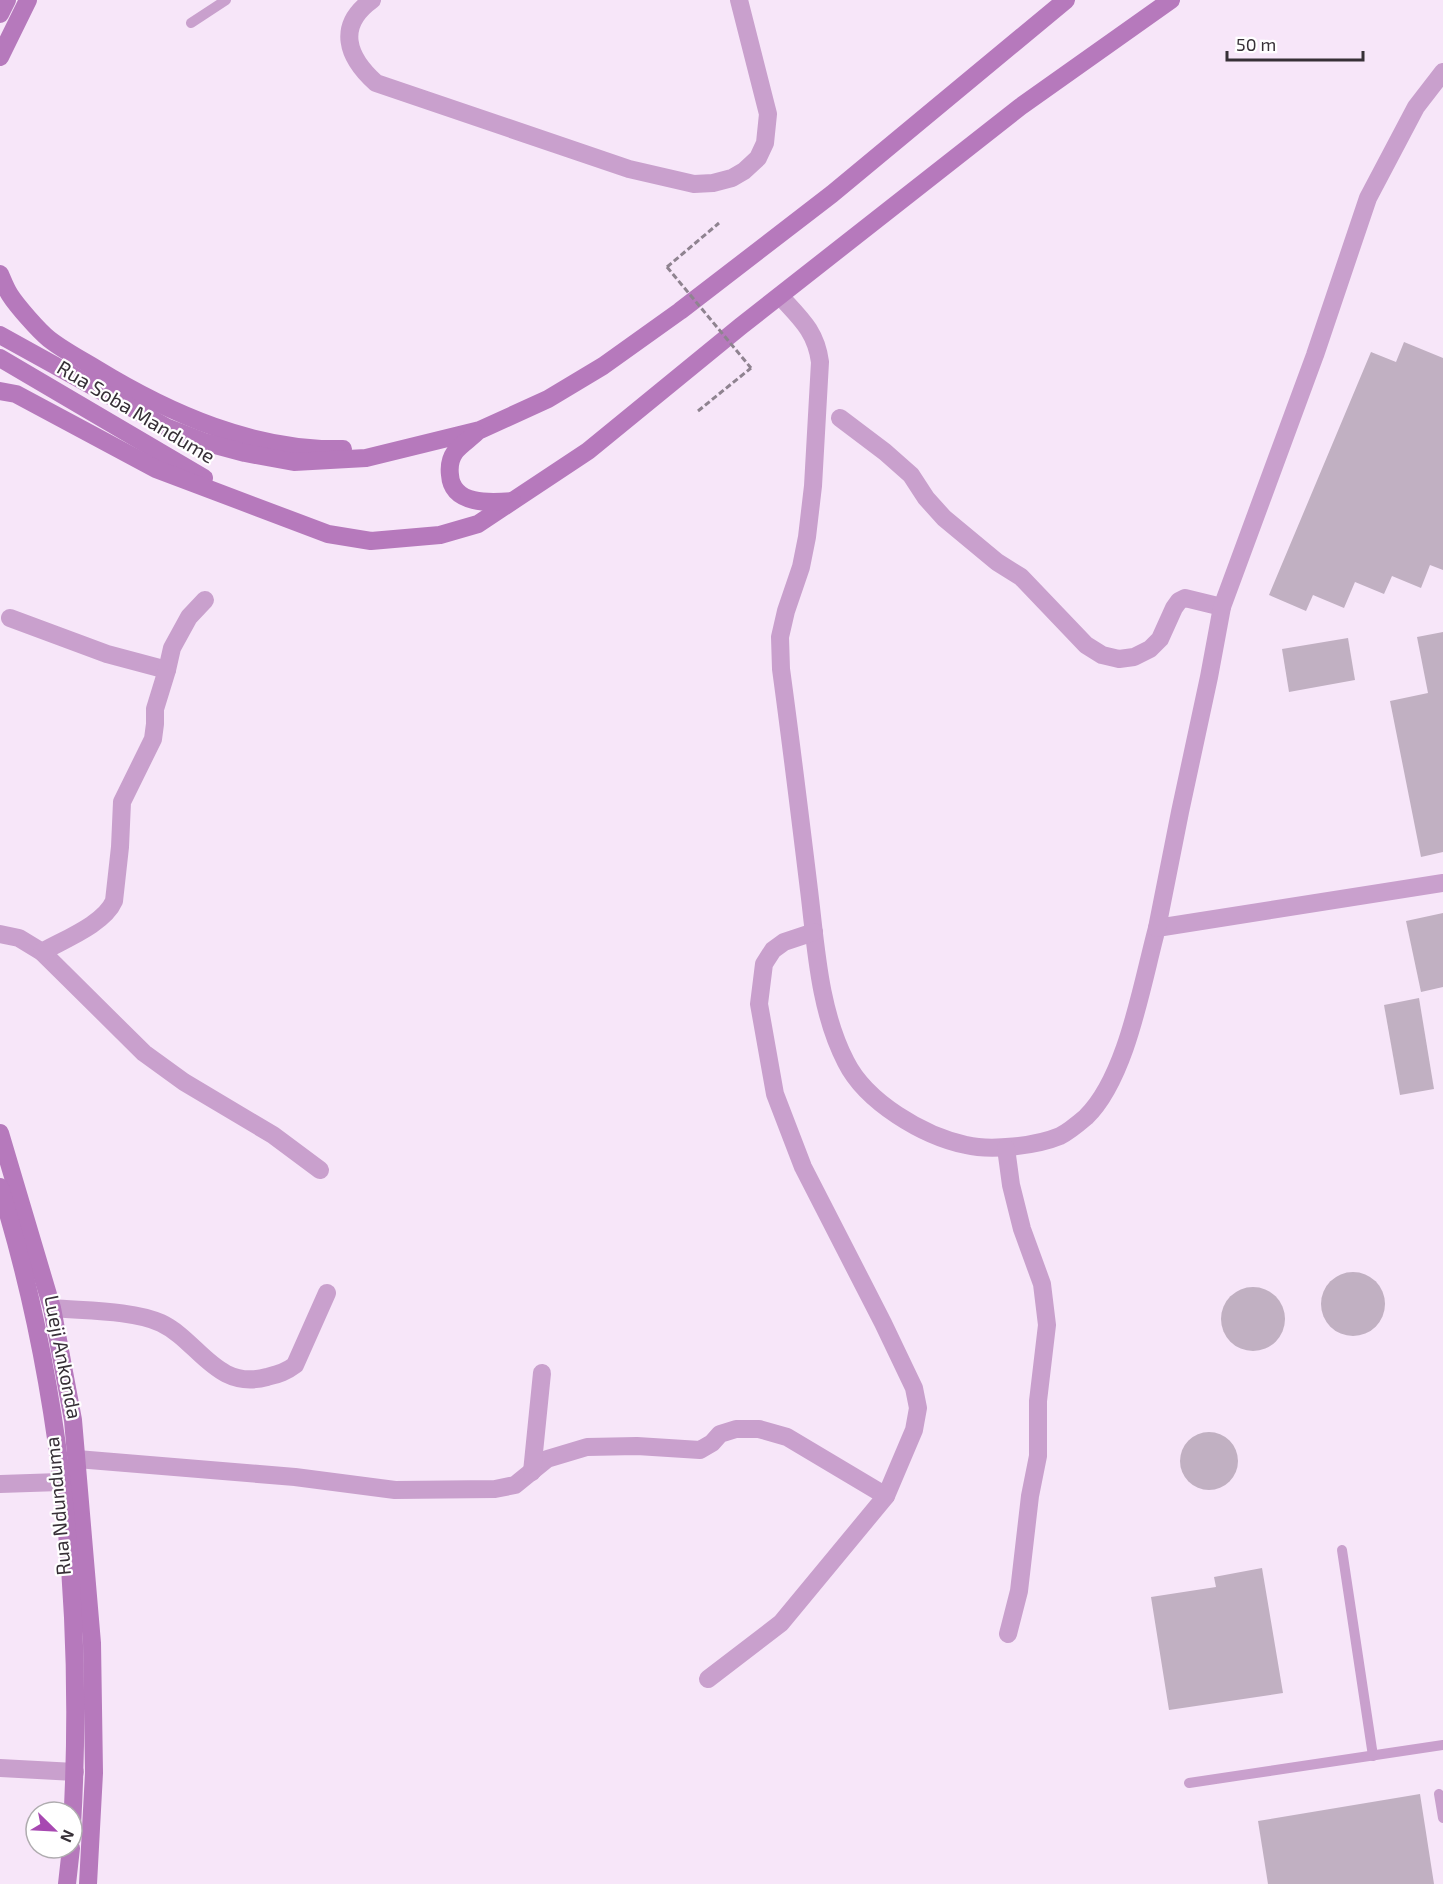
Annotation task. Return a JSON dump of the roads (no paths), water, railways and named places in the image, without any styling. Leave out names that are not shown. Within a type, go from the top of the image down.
[{"type":"main road","points":[[0,14],[8,0]]},
{"type":"main road","points":[[1,57],[28,0]]},
{"type":"main road","points":[[0,335],[168,428],[204,442],[245,453],[294,462],[366,458],[480,430],[548,399],[603,366],[680,311],[832,194],[1066,0]]},
{"type":"main road","points":[[0,391],[16,394],[156,469],[328,534],[371,541],[440,536],[458,531],[478,524],[588,451],[1020,107],[1171,0]]},
{"type":"main road","points":[[0,274],[10,295],[48,339],[131,390],[180,415],[283,445],[325,449],[361,448],[449,438]]},
{"type":"main road","name":"Rua Soba Mandume","points":[[0,358],[249,506]]},
{"type":"main road","points":[[480,430],[455,452],[449,465],[450,479],[462,496],[472,500],[495,503],[515,500]]},
{"type":"main road","name":"Rua Ndunduma","points":[[0,1133],[52,1308],[73,1420],[92,1643],[94,1773],[88,1884]]},
{"type":"main road","name":"Lueji Ankonda","points":[[0,1186],[48,1384],[60,1482],[71,1580],[74,1644],[73,1800]]},
{"type":"main road","points":[[67,1884],[70,1860]]},
{"type":"street","points":[[372,0],[358,12],[350,29],[348,44],[355,60],[376,83],[629,170],[694,184],[713,183],[732,178],[758,158],[765,143],[768,114],[739,0]]},
{"type":"street","points":[[780,296],[810,330],[818,345],[820,362],[813,486],[807,537],[801,567],[780,637],[781,669],[814,932],[823,993],[835,1035],[846,1063],[863,1085],[886,1107],[939,1137],[967,1146],[1006,1148],[1060,1136],[1086,1117],[1103,1093],[1122,1056],[1158,928],[1222,607],[1315,355],[1368,198],[1416,107],[1443,72]]},
{"type":"street","points":[[840,418],[885,452],[910,475],[944,518],[997,562],[1021,577],[1086,645],[1102,655],[1119,659],[1134,657],[1150,649],[1160,639],[1174,608],[1179,601],[1185,598],[1222,607]]},
{"type":"street","points":[[42,952],[100,918],[111,908],[114,901],[122,802],[153,739],[155,709],[172,648],[189,617],[205,600]]},
{"type":"street","points":[[10,618],[107,654],[167,670]]},
{"type":"street","points":[[1158,928],[1443,883]]},
{"type":"street","points":[[708,1679],[781,1623],[886,1496],[914,1430],[918,1408],[914,1388],[803,1167],[776,1094],[759,1004],[764,964],[773,950],[784,942],[814,932]]},
{"type":"street","points":[[0,934],[19,938],[42,952],[144,1053],[184,1082],[273,1135],[320,1170]]},
{"type":"street","points":[[1006,1148],[1011,1185],[1022,1229],[1042,1284],[1047,1325],[1038,1401],[1038,1456],[1030,1496],[1019,1591],[1008,1634]]},
{"type":"street","points":[[52,1308],[140,1316],[162,1324],[220,1372],[259,1379],[287,1372],[296,1365],[327,1293]]},
{"type":"street","points":[[532,1472],[542,1373]]},
{"type":"street","points":[[77,1459],[296,1477],[395,1490],[495,1489],[515,1485],[547,1459],[587,1447],[637,1446],[700,1450],[712,1443],[720,1434],[736,1429],[759,1430],[787,1437],[886,1496]]},
{"type":"street","points":[[0,1484],[60,1482]]},
{"type":"street","points":[[0,1768],[75,1772]]},
{"type":"lane","points":[[191,23],[226,0]]},
{"type":"lane","points":[[1342,1550],[1373,1756]]},
{"type":"lane","points":[[1189,1783],[1443,1745]]},
{"type":"lane","points":[[1439,1794],[1443,1818]]}]
